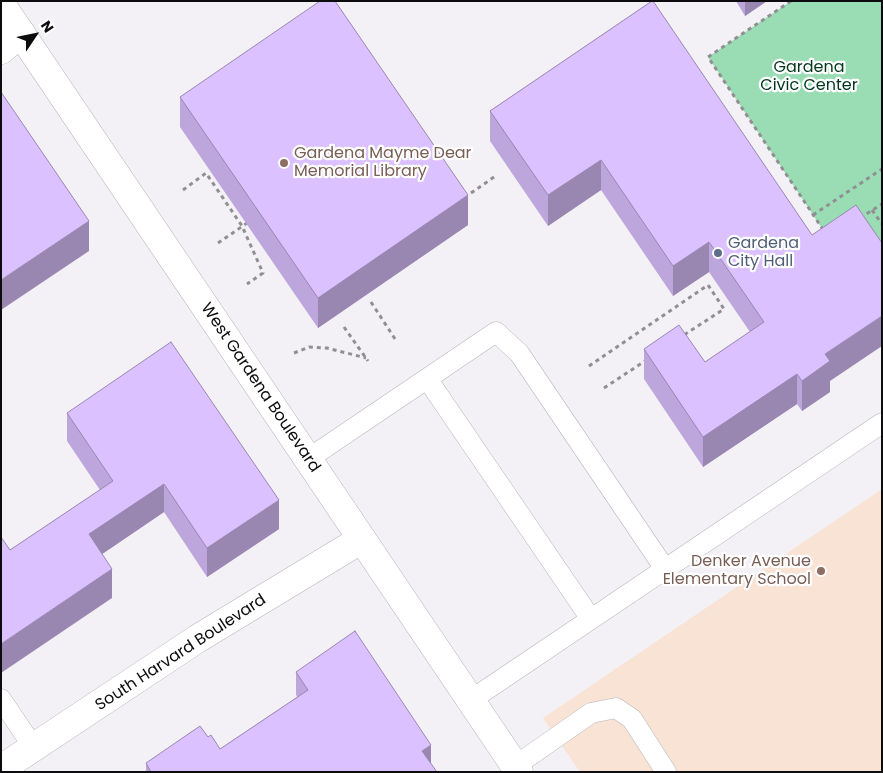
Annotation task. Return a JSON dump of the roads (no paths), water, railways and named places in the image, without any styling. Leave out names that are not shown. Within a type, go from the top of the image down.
[{"type":"main road","name":"West Gardena Boulevard","points":[[1,4],[11,42],[308,459],[517,769]]},
{"type":"main road","name":"South Harvard Boulevard","points":[[1,769],[197,639],[362,539]]},
{"type":"lane","points":[[308,459],[428,380],[496,332],[520,353],[665,569]]},
{"type":"lane","points":[[428,380],[591,619]]},
{"type":"lane","points":[[471,700],[882,422]]},
{"type":"lane","points":[[1,699],[34,748]]},
{"type":"lane","points":[[517,769],[591,712],[616,708],[632,719],[666,772]]},
{"type":"place","name":"Gardena Mayme Dear Memorial Library","points":[[284,163]]},
{"type":"place","name":"Gardena City Hall","points":[[718,253]]},
{"type":"place","name":"Denker Avenue Elementary School","points":[[821,571]]},
{"type":"park label","name":"Gardena Civic Center","points":[[809,77]]}]
